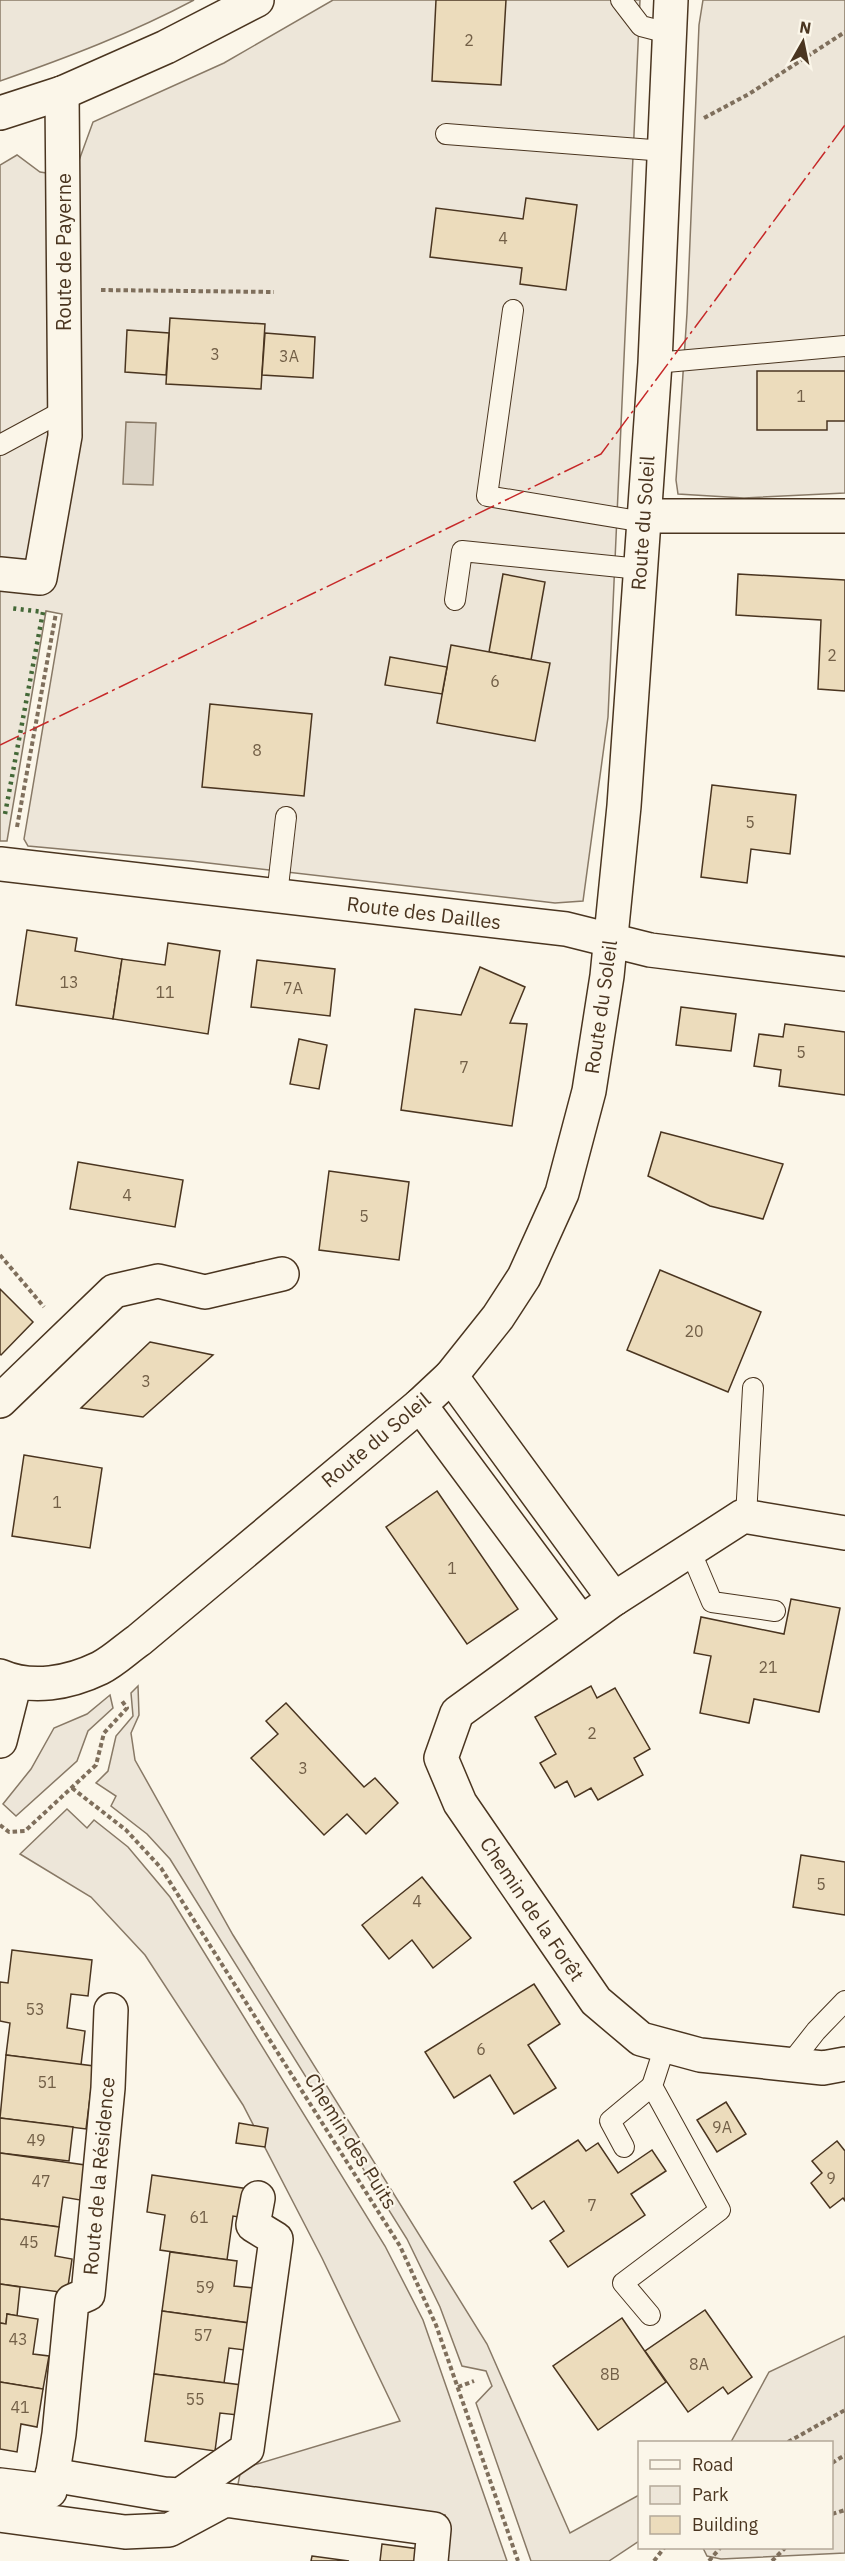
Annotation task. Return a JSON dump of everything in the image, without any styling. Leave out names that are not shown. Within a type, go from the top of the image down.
[{"type":"street","points":[[0,113],[62,93],[166,47],[256,0]]},
{"type":"street","name":"Route du Soleil","points":[[0,1741],[7,1679],[54,1683],[100,1667],[139,1640],[420,1405],[451,1376],[498,1317],[524,1277],[562,1193],[589,1091],[611,940],[624,806],[655,363],[671,0]]},
{"type":"street","name":"Route de Payerne","points":[[40,578],[64,436],[62,93]]},
{"type":"street","points":[[644,519],[845,516]]},
{"type":"street","points":[[0,574],[40,578]]},
{"type":"street","name":"Route des Dailles","points":[[0,864],[566,929],[650,950],[845,974]]},
{"type":"street","points":[[0,1401],[114,1291],[158,1281],[205,1292],[282,1274]]},
{"type":"street","points":[[451,1376],[614,1599]]},
{"type":"street","points":[[420,1405],[581,1622]]},
{"type":"street","name":"Chemin de la Forêt","points":[[746,1517],[743,1516],[614,1599],[457,1713],[441,1758],[460,1803],[596,2001],[641,2039],[700,2055],[823,2068],[845,2064]]},
{"type":"street","points":[[746,1517],[845,1533]]},
{"type":"street","name":"Route de la Résidence","points":[[52,2475],[72,2301],[88,2294],[108,2088],[111,2010]]},
{"type":"street","points":[[0,2485],[50,2491],[52,2475],[180,2495],[247,2449],[276,2239],[253,2225],[258,2198]]},
{"type":"street","points":[[0,2516],[125,2532],[169,2530],[225,2500],[434,2529],[431,2561]]},
{"type":"lane","points":[[621,0],[641,26],[668,33]]},
{"type":"lane","points":[[446,134],[666,144]]},
{"type":"lane","points":[[513,310],[486,496],[644,519]]},
{"type":"lane","points":[[655,363],[845,346]]},
{"type":"lane","points":[[0,445],[63,411]]},
{"type":"lane","points":[[455,600],[462,551],[640,569]]},
{"type":"lane","points":[[277,896],[286,817]]},
{"type":"lane","points":[[746,1517],[753,1388]]},
{"type":"lane","points":[[690,1550],[712,1602],[775,1611]]},
{"type":"lane","points":[[790,2064],[816,2031],[845,2001]]},
{"type":"lane","points":[[624,2147],[610,2121],[652,2086],[665,2046]]},
{"type":"lane","points":[[650,2315],[623,2283],[720,2210],[652,2086]]},
{"type":"path","points":[[666,144],[845,32]]},
{"type":"path","points":[[64,290],[274,292]]},
{"type":"path","points":[[17,830],[57,609],[56,592],[40,578]]},
{"type":"path","points":[[0,1255],[68,1335]]},
{"type":"path","points":[[0,1825],[9,1832],[25,1832],[96,1765],[104,1733],[127,1708],[100,1667]]},
{"type":"path","name":"Chemin des Puits","points":[[72,1788],[126,1830],[161,1868],[400,2247],[436,2325],[518,2561]]},
{"type":"path","points":[[458,2387],[474,2381]]},
{"type":"path","points":[[790,2441],[845,2410]]},
{"type":"path","points":[[709,2561],[718,2549]]},
{"type":"path","points":[[772,2561],[783,2549]]},
{"type":"green space","points":[[0,0],[194,0],[98,44],[0,81]]},
{"type":"green space","points":[[333,0],[640,0],[608,717],[583,901],[555,903],[191,861],[28,846],[24,839],[62,614],[46,611],[7,841],[0,841],[0,165],[17,155],[40,172],[73,177],[93,122],[224,63]]},
{"type":"green space","points":[[703,0],[845,0],[845,493],[744,498],[678,494],[676,480],[687,313],[699,25]]},
{"type":"green space","points":[[138,1686],[139,1715],[131,1733],[135,1760],[233,1935],[487,2344],[570,2533],[638,2496],[638,2542],[609,2561],[531,2561],[476,2403],[492,2386],[486,2371],[462,2366],[440,2307],[407,2239],[170,1859],[147,1834],[111,1806],[116,1796],[96,1783],[108,1771],[116,1736],[133,1716],[131,1693]]},
{"type":"green space","points":[[110,1695],[113,1708],[88,1731],[77,1761],[16,1816],[3,1804],[31,1769],[54,1728],[87,1714]]},
{"type":"green space","points":[[67,1809],[87,1828],[94,1820],[128,1847],[170,1897],[385,2246],[423,2320],[507,2561],[440,2561],[445,2515],[237,2489],[241,2469],[400,2421],[322,2258],[243,2105],[145,1955],[91,1897],[20,1854]]},
{"type":"green space","points":[[845,2336],[845,2553],[721,2559],[707,2556],[704,2549],[833,2549],[833,2441],[732,2441],[769,2372]]},
{"type":"shaded area","points":[[126,422],[156,423],[153,485],[123,484]]},
{"type":"building","points":[[436,0],[506,0],[501,85],[432,81]]},
{"type":"building","points":[[526,198],[577,205],[566,290],[520,284],[522,268],[430,257],[436,208],[523,219]]},
{"type":"building","points":[[170,318],[265,324],[261,389],[166,384]]},
{"type":"building","points":[[127,330],[169,333],[166,375],[125,372]]},
{"type":"building","points":[[265,333],[315,337],[313,378],[262,375]]},
{"type":"building","points":[[757,371],[845,371],[845,421],[827,421],[827,430],[757,430]]},
{"type":"building","points":[[503,574],[545,582],[531,660],[489,652]]},
{"type":"building","points":[[738,574],[845,580],[845,691],[818,689],[821,620],[736,615]]},
{"type":"building","points":[[451,645],[550,663],[535,741],[437,723]]},
{"type":"building","points":[[390,657],[447,667],[442,694],[385,685]]},
{"type":"building","points":[[210,704],[312,714],[304,796],[202,787]]},
{"type":"building","points":[[712,785],[796,795],[790,854],[751,849],[747,883],[701,877]]},
{"type":"building","points":[[27,930],[77,938],[75,951],[122,959],[113,1019],[16,1005]]},
{"type":"building","points":[[168,943],[220,951],[208,1034],[113,1019],[122,959],[165,965]]},
{"type":"building","points":[[257,960],[335,969],[330,1016],[251,1007]]},
{"type":"building","points":[[480,967],[525,987],[510,1023],[527,1024],[512,1126],[401,1110],[415,1009],[461,1015]]},
{"type":"building","points":[[681,1007],[736,1014],[731,1051],[676,1045]]},
{"type":"building","points":[[785,1024],[845,1032],[845,1095],[779,1086],[781,1070],[754,1066],[759,1034],[783,1037]]},
{"type":"building","points":[[299,1039],[327,1045],[319,1089],[290,1084]]},
{"type":"building","points":[[661,1132],[783,1164],[763,1219],[710,1206],[648,1176]]},
{"type":"building","points":[[78,1162],[183,1180],[175,1227],[70,1209]]},
{"type":"building","points":[[329,1171],[409,1182],[399,1260],[319,1250]]},
{"type":"building","points":[[660,1270],[761,1312],[728,1392],[627,1350]]},
{"type":"building","points":[[0,1289],[33,1322],[1,1355],[0,1354]]},
{"type":"building","points":[[150,1342],[213,1355],[143,1417],[81,1408]]},
{"type":"building","points":[[24,1455],[102,1468],[90,1548],[12,1536]]},
{"type":"building","points":[[437,1491],[518,1609],[467,1644],[386,1527]]},
{"type":"building","points":[[791,1599],[840,1608],[819,1712],[754,1699],[749,1723],[700,1713],[711,1656],[694,1653],[701,1617],[784,1634]]},
{"type":"building","points":[[591,1686],[597,1698],[615,1688],[650,1749],[634,1758],[643,1775],[598,1800],[591,1788],[575,1797],[567,1781],[555,1788],[540,1763],[556,1754],[535,1717]]},
{"type":"building","points":[[286,1703],[364,1787],[375,1778],[398,1803],[366,1834],[347,1814],[324,1835],[251,1758],[278,1734],[266,1721]]},
{"type":"building","points":[[801,1855],[845,1862],[845,1915],[793,1907]]},
{"type":"building","points":[[422,1877],[471,1938],[433,1968],[412,1940],[389,1959],[362,1925]]},
{"type":"building","points":[[12,1950],[92,1960],[88,1996],[71,1994],[67,2028],[85,2031],[81,2065],[6,2055],[10,2023],[0,2021],[0,1982],[8,1983]]},
{"type":"building","points":[[534,1984],[560,2024],[528,2045],[556,2088],[514,2114],[490,2075],[454,2098],[425,2052]]},
{"type":"building","points":[[6,2055],[94,2066],[86,2129],[0,2118]]},
{"type":"building","points":[[726,2102],[746,2134],[717,2152],[697,2120]]},
{"type":"building","points":[[0,2118],[73,2127],[69,2161],[0,2153]]},
{"type":"building","points":[[239,2123],[268,2128],[265,2147],[236,2143]]},
{"type":"building","points":[[578,2140],[586,2151],[598,2143],[618,2173],[652,2150],[666,2171],[631,2194],[645,2215],[568,2267],[550,2241],[564,2231],[544,2201],[532,2209],[514,2182]]},
{"type":"building","points":[[837,2141],[845,2151],[845,2201],[843,2198],[830,2208],[811,2183],[822,2173],[812,2161]]},
{"type":"building","points":[[0,2153],[85,2165],[80,2200],[63,2197],[59,2227],[0,2219]]},
{"type":"building","points":[[152,2175],[249,2189],[245,2218],[233,2216],[227,2260],[160,2250],[165,2215],[147,2212]]},
{"type":"building","points":[[0,2219],[59,2227],[55,2256],[72,2259],[67,2293],[0,2284]]},
{"type":"building","points":[[170,2252],[237,2261],[234,2286],[254,2288],[249,2323],[162,2311]]},
{"type":"building","points":[[0,2284],[20,2287],[17,2316],[7,2314],[6,2324],[0,2323]]},
{"type":"building","points":[[705,2310],[752,2377],[728,2394],[723,2387],[688,2412],[645,2351]]},
{"type":"building","points":[[162,2311],[249,2323],[245,2350],[229,2348],[224,2383],[154,2374]]},
{"type":"building","points":[[7,2314],[38,2319],[33,2354],[49,2356],[43,2389],[0,2382],[0,2323],[6,2324]]},
{"type":"building","points":[[622,2318],[666,2382],[598,2430],[553,2366]]},
{"type":"building","points":[[154,2374],[242,2385],[238,2415],[220,2413],[215,2451],[145,2441]]},
{"type":"building","points":[[0,2382],[43,2389],[37,2427],[21,2424],[17,2452],[0,2449]]},
{"type":"building","points":[[382,2544],[419,2549],[417,2561],[380,2561]]},
{"type":"building","points":[[312,2556],[349,2561],[311,2561]]},
{"type":"hedge","points":[[5,814],[43,612],[10,608]]},
{"type":"power","points":[[0,745],[601,454],[845,125]]}]
